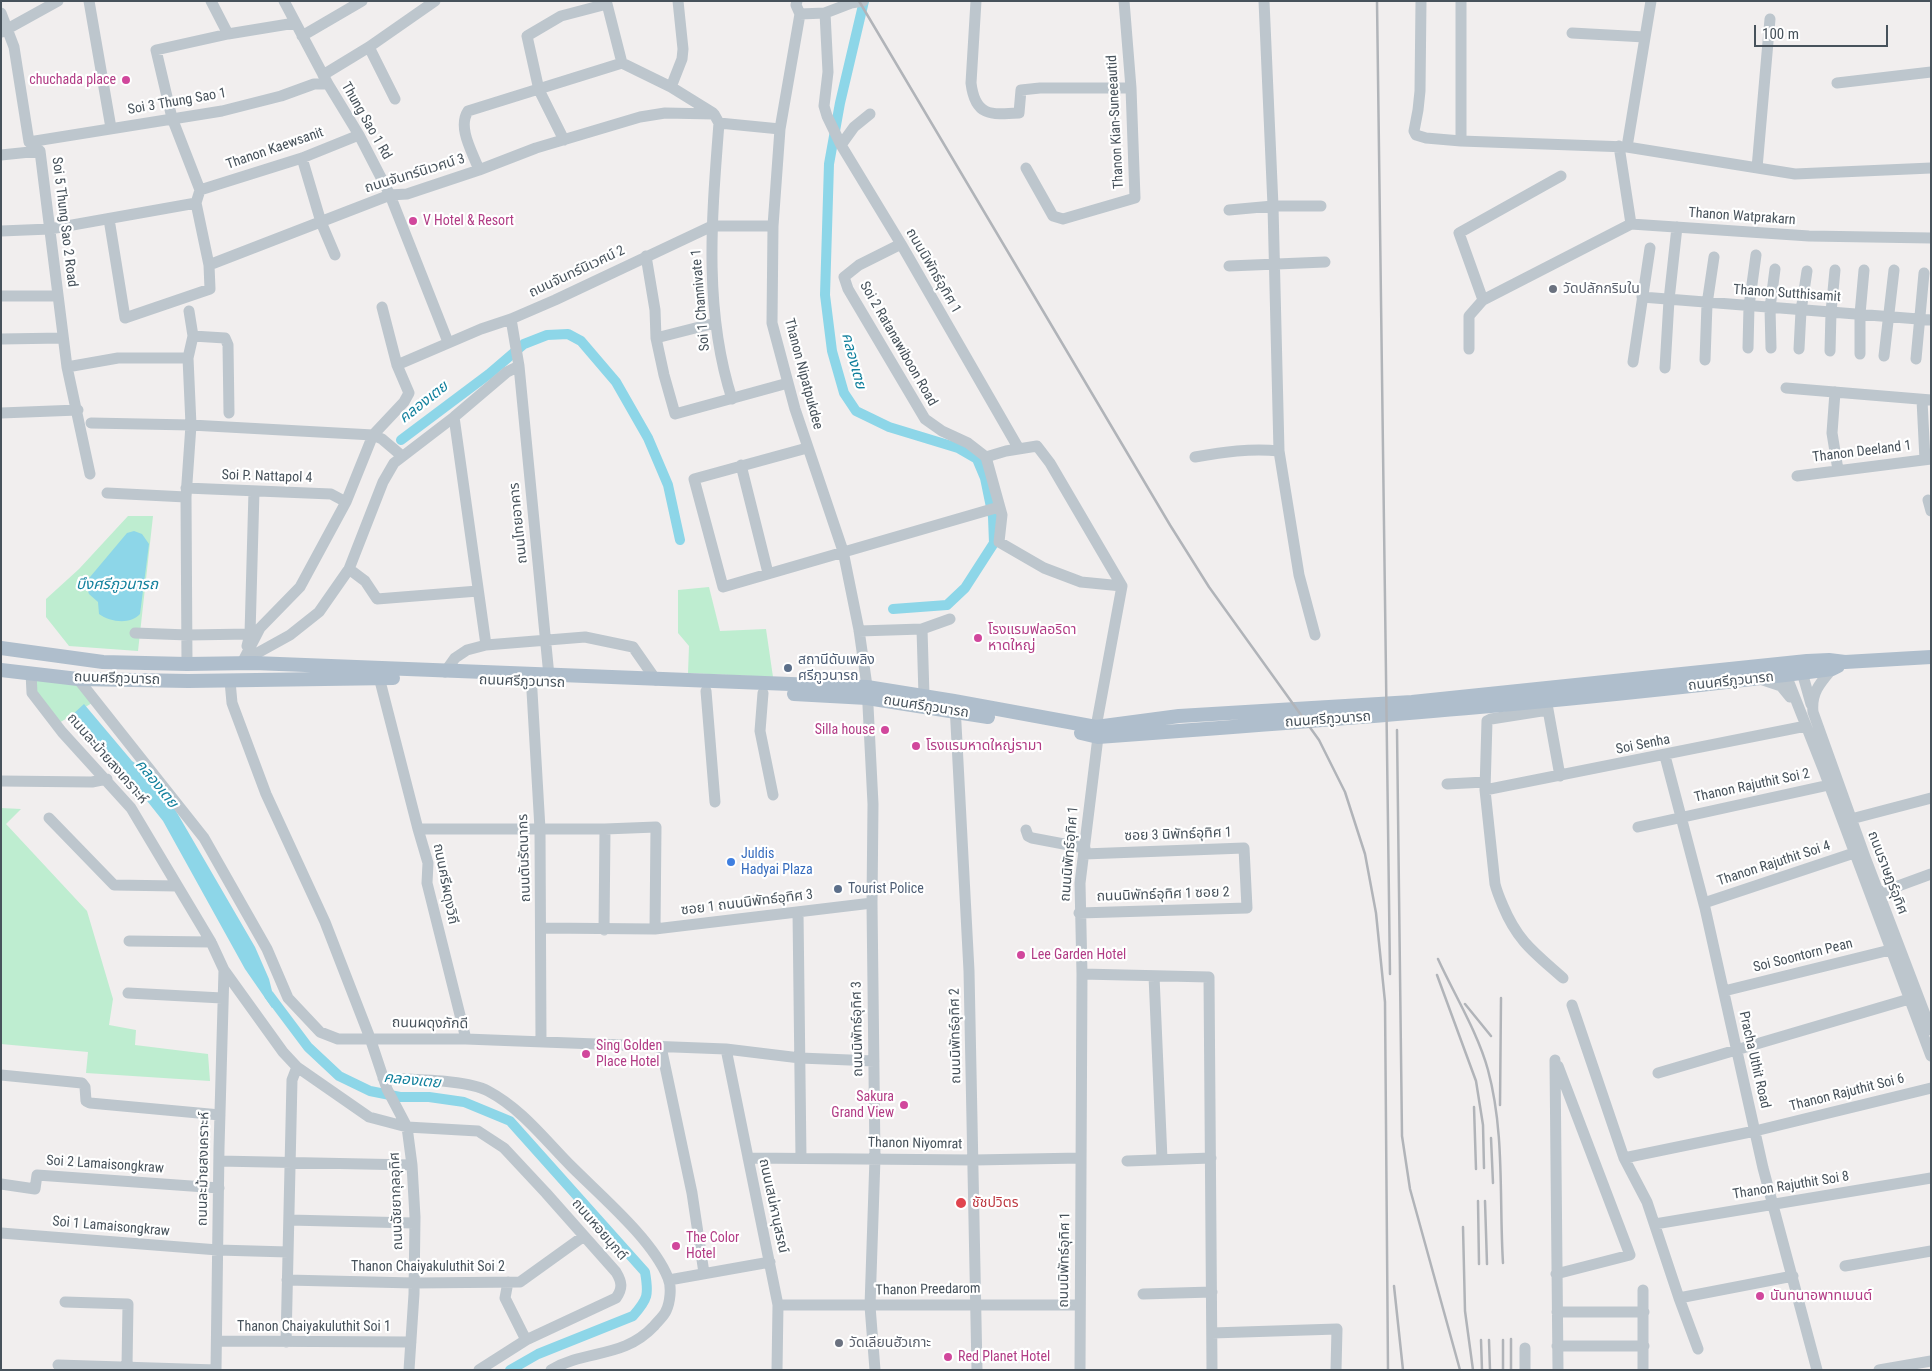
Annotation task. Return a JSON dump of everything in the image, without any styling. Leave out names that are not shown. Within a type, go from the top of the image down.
[{"type":"main road","name":"ถนนศรีภูวนารถ","points":[[1,648],[103,662],[187,664],[249,662],[378,673],[656,680],[924,696],[955,706]]},
{"type":"main road","name":"ถนนศรีภูวนารถ","points":[[1097,732],[1179,716],[1412,702],[1785,669],[1829,660],[1845,662],[1931,657]]},
{"type":"main road","name":"ถนนศรีภูวนารถ","points":[[1801,667],[1832,668],[1845,662]]},
{"type":"main road","points":[[187,664],[188,681]]},
{"type":"main road","name":"ถนนศรีภูวนารถ","points":[[1,670],[78,678],[188,681],[445,672],[706,691],[867,693],[955,706],[1097,732],[1548,706],[1756,678],[1785,669]]},
{"type":"street","points":[[4,30],[58,1]]},
{"type":"street","points":[[89,1],[111,128]]},
{"type":"street","points":[[212,1],[228,34]]},
{"type":"street","name":"Thung Sao 1 Rd","points":[[284,1],[325,79],[359,135],[390,195],[448,342]]},
{"type":"street","points":[[302,36],[362,1]]},
{"type":"street","points":[[325,79],[435,1]]},
{"type":"street","points":[[672,87],[682,59],[683,49],[678,1]]},
{"type":"street","name":"Thanon Nipatpukdee","points":[[797,1],[796,5],[800,14],[780,129],[772,226],[772,323],[807,448],[843,551],[859,630],[867,693]]},
{"type":"street","points":[[800,14],[825,13],[864,1]]},
{"type":"street","points":[[976,1],[971,83],[972,96],[981,108],[992,115],[1018,113],[1021,90],[1040,88],[1131,88]]},
{"type":"street","name":"Thanon Kian-Suneeautid","points":[[1026,168],[1053,216],[1063,219],[1135,198],[1131,88],[1124,1]]},
{"type":"street","points":[[1264,1],[1275,265],[1279,451],[1299,575],[1316,635]]},
{"type":"street","points":[[1421,1],[1420,91],[1414,131],[1416,135],[1426,138],[1461,141],[1623,147],[1795,174],[1931,168]]},
{"type":"street","points":[[1461,1],[1461,141]]},
{"type":"street","points":[[1469,349],[1469,316],[1483,300],[1631,224],[1623,147],[1651,1]]},
{"type":"street","points":[[564,140],[539,90],[526,36],[560,16],[607,4],[622,63]]},
{"type":"street","points":[[1,13],[4,30],[14,47],[29,142]]},
{"type":"street","name":"ถนนนิพัทธ์อุทิศ 1","points":[[825,13],[828,72],[826,111],[841,145],[901,244],[1019,449]]},
{"type":"street","points":[[1757,168],[1770,19]]},
{"type":"street","points":[[109,219],[125,318],[210,289],[209,265],[196,204],[200,190],[172,118],[156,50],[295,22]]},
{"type":"street","points":[[1572,33],[1645,37]]},
{"type":"street","points":[[369,47],[395,99]]},
{"type":"street","points":[[479,170],[463,127],[464,116],[468,111],[622,63],[672,87],[717,118]]},
{"type":"street","points":[[1837,83],[1931,72]]},
{"type":"street","name":"Soi 3 Thung Sao 1","points":[[29,142],[222,111],[281,96],[325,79]]},
{"type":"street","name":"ถนนจันทร์นิเวศน์ 3","points":[[209,265],[390,195],[407,194],[479,170],[536,148],[640,117],[665,113],[717,118],[780,129]]},
{"type":"street","points":[[841,145],[854,127],[870,114]]},
{"type":"street","name":"Soi 1 Channivate 1","points":[[717,118],[712,226],[715,323],[723,370],[732,399]]},
{"type":"street","name":"Thanon Kaewsanit","points":[[200,190],[302,158],[359,135]]},
{"type":"street","name":"Soi 5 Thung Sao 2 Road","points":[[29,142],[40,151],[67,367],[78,410],[90,474]]},
{"type":"street","points":[[1,155],[40,151]]},
{"type":"street","points":[[302,158],[320,222],[335,255]]},
{"type":"street","points":[[1483,300],[1459,233],[1561,176]]},
{"type":"street","points":[[1,231],[50,229],[196,204]]},
{"type":"street","points":[[1229,210],[1273,206],[1321,206]]},
{"type":"street","name":"Thanon Watprakarn","points":[[1631,224],[1808,236],[1931,238]]},
{"type":"street","name":"ถนนจันทร์นิเวศน์ 2","points":[[397,365],[448,342],[511,319],[555,300],[712,226],[772,226]]},
{"type":"street","points":[[1665,368],[1669,300],[1677,227]]},
{"type":"street","name":"Soi 2 Ratanawiboon Road","points":[[901,244],[859,266],[844,277],[848,289],[925,419],[942,431],[968,443],[986,457]]},
{"type":"street","points":[[1633,362],[1650,248]]},
{"type":"street","points":[[1748,348],[1749,306],[1756,255]]},
{"type":"street","points":[[646,256],[655,310],[656,338],[675,414],[788,383]]},
{"type":"street","points":[[1705,360],[1707,304],[1714,257]]},
{"type":"street","points":[[1229,266],[1326,262]]},
{"type":"street","points":[[1771,348],[1770,308],[1775,269]]},
{"type":"street","points":[[1830,351],[1831,312],[1836,270]]},
{"type":"street","points":[[1860,354],[1860,314],[1864,270]]},
{"type":"street","points":[[1884,356],[1894,270]]},
{"type":"street","points":[[1799,349],[1801,310],[1808,271]]},
{"type":"street","points":[[1916,359],[1925,319],[1924,273]]},
{"type":"street","points":[[1,296],[58,296]]},
{"type":"street","name":"Thanon Sutthisamit","points":[[1642,297],[1707,304],[1925,319]]},
{"type":"street","points":[[249,662],[260,628],[300,587],[346,502],[378,437],[409,393],[397,365],[382,308]]},
{"type":"street","points":[[187,664],[186,493],[191,426],[188,358],[193,336],[188,311]]},
{"type":"street","name":"ถนนไทยอาคาร","points":[[511,319],[518,363],[549,676]]},
{"type":"street","points":[[656,338],[715,323]]},
{"type":"street","points":[[193,336],[224,338],[228,346],[229,413]]},
{"type":"street","points":[[1,339],[64,338]]},
{"type":"street","points":[[67,367],[118,358],[188,358]]},
{"type":"street","points":[[249,662],[290,636],[319,612],[349,569],[383,482],[399,453],[454,417],[518,363]]},
{"type":"street","points":[[1786,388],[1926,400],[1928,459]]},
{"type":"street","points":[[1835,392],[1832,433],[1838,470]]},
{"type":"street","points":[[1,413],[78,410]]},
{"type":"street","points":[[454,417],[486,645]]},
{"type":"street","points":[[91,423],[191,426],[378,437],[399,453]]},
{"type":"street","points":[[1037,446],[1050,463],[1122,586],[1081,582],[1044,568],[999,542],[1002,515],[986,457],[1006,451],[1037,446]]},
{"type":"street","points":[[807,448],[694,479],[723,587],[999,507]]},
{"type":"street","points":[[1195,457],[1227,451],[1279,451]]},
{"type":"street","name":"Thanon Deeland 1","points":[[1797,476],[1928,459]]},
{"type":"street","points":[[741,466],[768,573]]},
{"type":"street","points":[[249,662],[254,491]]},
{"type":"street","name":"Soi P. Nattapol 4","points":[[107,493],[254,491],[330,494],[346,502]]},
{"type":"street","points":[[349,569],[366,581],[377,599],[478,591]]},
{"type":"street","name":"ถนนนิพัทธ์อุทิศ 1","points":[[1080,1370],[1082,974],[1079,913],[1080,883],[1097,732],[1122,586]]},
{"type":"street","points":[[859,630],[922,629],[950,619]]},
{"type":"street","points":[[922,629],[924,696]]},
{"type":"street","points":[[135,633],[188,636],[250,634]]},
{"type":"street","points":[[445,672],[455,658],[467,650],[486,645],[585,637],[633,647],[656,680]]},
{"type":"street","points":[[1801,667],[1813,712]]},
{"type":"street","points":[[1808,723],[1813,712],[1815,691],[1832,668]]},
{"type":"street","points":[[1785,669],[1808,723],[1890,950],[1914,998],[1931,1056]]},
{"type":"street","name":"ถนนละม้ายสงเคราะห์","points":[[32,673],[32,693],[62,732],[107,779],[131,808],[211,942],[224,970],[283,1052],[297,1067],[369,1117],[405,1123]]},
{"type":"street","name":"ถนนศรีผดุงวิถี","points":[[378,673],[428,863],[427,884],[466,1039]]},
{"type":"street","name":"ถนนผดุงภักดี","points":[[78,678],[204,838],[267,949],[288,998],[320,1032],[338,1039],[466,1039],[726,1049],[800,1058],[874,1061]]},
{"type":"street","name":"ถนนตันรัตนากร","points":[[531,678],[540,830],[542,928],[541,1042]]},
{"type":"street","points":[[1756,678],[1782,686],[1808,723]]},
{"type":"street","points":[[230,681],[232,703],[266,794],[325,922],[370,1038]]},
{"type":"street","points":[[706,691],[715,802]]},
{"type":"street","points":[[763,693],[760,731],[773,795]]},
{"type":"street","name":"ถนนนิพัทธ์อุทิศ 3","points":[[867,693],[873,804],[872,904],[875,1158],[870,1306],[875,1370]]},
{"type":"street","name":"ถนนนิพัทธ์อุทิศ 2","points":[[955,706],[969,971],[977,1370]]},
{"type":"street","points":[[1560,776],[1548,706],[1490,719],[1487,722],[1485,786],[1495,884],[1512,926],[1524,944],[1563,978]]},
{"type":"street","name":"Soi Senha","points":[[1447,784],[1485,786],[1560,776],[1665,756],[1808,723]]},
{"type":"street","name":"ถนนราษฏร์อุทิศ","points":[[1808,723],[1851,819],[1879,893],[1914,998],[1931,1030]]},
{"type":"street","name":"Pracha Uthit Road","points":[[1665,756],[1704,903],[1773,1204],[1817,1370]]},
{"type":"street","points":[[1,781],[92,782],[107,779]]},
{"type":"street","name":"Thanon Rajuthit Soi 2","points":[[1638,827],[1829,785]]},
{"type":"street","points":[[1851,819],[1931,798]]},
{"type":"street","points":[[49,818],[114,885],[177,886]]},
{"type":"street","points":[[418,829],[540,830],[656,827],[655,929]]},
{"type":"street","points":[[604,930],[606,829]]},
{"type":"street","points":[[1026,830],[1028,836],[1032,838],[1084,851]]},
{"type":"street","name":"ซอย 3 นิพัทธ์อุทิศ 1","points":[[1084,851],[1244,848],[1245,878]]},
{"type":"street","name":"Thanon Rajuthit Soi 4","points":[[1704,903],[1854,853]]},
{"type":"street","points":[[1879,893],[1931,874]]},
{"type":"street","name":"ถนนนิพัทธ์อุทิศ 1 ซอย 2","points":[[1079,913],[1247,908],[1245,878]]},
{"type":"street","name":"ซอย 1 ถนนนิพัทธ์อุทิศ 3","points":[[542,928],[655,929],[872,904]]},
{"type":"street","points":[[798,912],[801,1158]]},
{"type":"street","points":[[129,941],[211,942]]},
{"type":"street","name":"Soi Soontorn Pean","points":[[1724,991],[1890,950]]},
{"type":"street","name":"ถนนละม้ายสงเคราะห์","points":[[216,1370],[224,970]]},
{"type":"street","points":[[1082,974],[1209,977],[1212,1370]]},
{"type":"street","points":[[1154,976],[1162,1159]]},
{"type":"street","points":[[128,993],[222,998]]},
{"type":"street","points":[[1658,1073],[1914,998]]},
{"type":"street","points":[[1572,1005],[1624,1158],[1647,1202],[1698,1349]]},
{"type":"street","name":"ถนนฉัยยากุลอุทิศ","points":[[370,1038],[385,1084],[405,1123],[412,1165],[414,1283],[409,1370]]},
{"type":"street","points":[[661,1047],[692,1192],[704,1274]]},
{"type":"street","name":"ถนนเสน่หานุสรณ์","points":[[726,1049],[778,1305],[777,1370]]},
{"type":"street","points":[[1556,1274],[1630,1255],[1555,1060],[1555,1219],[1557,1346],[1558,1370]]},
{"type":"street","points":[[286,1342],[292,1080],[297,1067]]},
{"type":"street","points":[[1,1075],[82,1083],[85,1087],[86,1101],[90,1104],[220,1115]]},
{"type":"street","points":[[385,1084],[473,1084],[488,1091],[522,1114],[656,1254],[669,1280],[670,1298],[666,1312],[637,1340],[620,1349],[574,1360],[551,1370]]},
{"type":"street","name":"Thanon Rajuthit Soi 6","points":[[1624,1158],[1755,1131],[1931,1088]]},
{"type":"street","name":"ถนนหอยมุกต์","points":[[405,1123],[478,1132],[504,1148],[616,1272],[622,1282],[620,1293],[616,1298],[586,1314],[526,1340],[479,1370]]},
{"type":"street","name":"Thanon Niyomrat","points":[[748,1158],[974,1160],[1081,1158]]},
{"type":"street","points":[[1127,1161],[1211,1158]]},
{"type":"street","points":[[219,1161],[412,1165]]},
{"type":"street","name":"Soi 2 Lamaisongkraw","points":[[1,1184],[35,1190],[37,1175],[219,1188]]},
{"type":"street","name":"Thanon Rajuthit Soi 8","points":[[1655,1224],[1931,1178]]},
{"type":"street","points":[[289,1220],[414,1223]]},
{"type":"street","name":"Soi 1 Lamaisongkraw","points":[[1,1233],[218,1250],[288,1252]]},
{"type":"street","name":"Thanon Chaiyakuluthit Soi 2","points":[[288,1280],[414,1283],[520,1282],[584,1236]]},
{"type":"street","points":[[1845,1266],[1931,1251]]},
{"type":"street","points":[[669,1280],[770,1262]]},
{"type":"street","points":[[1679,1298],[1793,1276]]},
{"type":"street","points":[[508,1282],[505,1298],[526,1340]]},
{"type":"street","points":[[1643,1290],[1643,1370]]},
{"type":"street","points":[[1143,1294],[1212,1292]]},
{"type":"street","points":[[65,1302],[128,1304],[127,1366]]},
{"type":"street","name":"Thanon Preedarom","points":[[778,1305],[1079,1305]]},
{"type":"street","points":[[1557,1312],[1644,1312]]},
{"type":"street","points":[[1212,1334],[1337,1328],[1336,1370]]},
{"type":"street","name":"Thanon Chaiyakuluthit Soi 1","points":[[217,1341],[411,1342]]},
{"type":"street","points":[[1557,1346],[1644,1346]]},
{"type":"street","points":[[1525,1348],[1525,1370]]},
{"type":"street","points":[[1879,1370],[1931,1360]]},
{"type":"street","points":[[58,1365],[216,1370]]},
{"type":"green space","points":[[128,516],[153,516],[138,651],[69,646],[46,617],[46,599],[79,569]]},
{"type":"green space","points":[[709,587],[720,631],[766,629],[773,677],[688,673],[689,646],[678,633],[678,590]]},
{"type":"green space","points":[[34,676],[78,679],[92,703],[59,723],[34,693]]},
{"type":"green space","points":[[1,808],[21,809],[6,824],[87,911],[113,999],[109,1025],[136,1030],[135,1045],[208,1054],[210,1081],[86,1073],[88,1052],[1,1044]]},
{"type":"water","name":"บึงศรีภูวนารถ","points":[[134,531],[142,534],[149,544],[140,614],[126,621],[109,619],[99,614],[98,602],[89,594],[85,583],[127,533]]},
{"type":"water","points":[[84,704],[132,761],[145,770],[169,799],[255,947],[269,979],[273,995],[279,1003],[272,1008],[245,969],[163,821],[136,787],[108,763],[72,715]]},
{"type":"waterway","name":"คลองเตย","points":[[864,1],[840,103],[829,164],[825,295],[832,351],[844,393],[856,411],[889,427],[958,448],[977,459],[985,478],[993,517],[994,543],[965,588],[947,605],[893,609]]},
{"type":"waterway","name":"คลองเตย","points":[[401,440],[489,374],[524,344],[547,335],[568,334],[581,341],[616,382],[648,438],[668,485],[680,540]]},
{"type":"waterway","name":"คลองเตย","points":[[269,995],[308,1047],[339,1076],[370,1091],[400,1097],[429,1097],[464,1102],[510,1121],[645,1272],[646,1296],[642,1305],[633,1316],[538,1354],[510,1370]]},
{"type":"railway","points":[[859,1],[1170,525],[1209,587],[1319,740],[1345,792],[1365,854],[1376,913],[1385,1002],[1388,1370]]},
{"type":"railway","points":[[1377,1],[1390,974]]},
{"type":"railway","points":[[1397,730],[1402,1136],[1410,1189],[1460,1370]]},
{"type":"railway","points":[[1438,959],[1478,1042],[1488,1070],[1497,1118],[1499,1142],[1503,1263]]},
{"type":"railway","points":[[1437,975],[1476,1081],[1483,1125],[1484,1168]]},
{"type":"railway","points":[[1500,1105],[1501,998]]},
{"type":"railway","points":[[1465,1004],[1491,1036]]},
{"type":"railway","points":[[1474,1107],[1476,1169]]},
{"type":"railway","points":[[1491,1138],[1493,1183]]},
{"type":"railway","points":[[1478,1201],[1479,1264]]},
{"type":"railway","points":[[1485,1201],[1487,1264]]},
{"type":"railway","points":[[1463,1227],[1465,1311],[1473,1370]]},
{"type":"railway","points":[[1394,1286],[1403,1370]]},
{"type":"railway","points":[[1511,1339],[1511,1370]]},
{"type":"railway","points":[[1481,1340],[1482,1370]]},
{"type":"railway","points":[[1489,1340],[1490,1370]]},
{"type":"railway","points":[[1503,1340],[1503,1370]]},
{"type":"place","name":"chuchada place","points":[[126,80]]},
{"type":"place","name":"V Hotel & Resort","points":[[413,221]]},
{"type":"place","name":"วัดปลักกริมใน","points":[[1553,289]]},
{"type":"place","name":"โรงแรมฟลอริดา หาดใหญ่","points":[[978,638]]},
{"type":"place","name":"สถานีดับเพลิง ศรีภูวนารถ","points":[[788,668]]},
{"type":"place","name":"Silla house","points":[[885,730]]},
{"type":"place","name":"โรงแรมหาดใหญ่รามา","points":[[916,746]]},
{"type":"place","name":"Juldis Hadyai Plaza","points":[[731,862]]},
{"type":"place","name":"Tourist Police","points":[[838,889]]},
{"type":"place","name":"Lee Garden Hotel","points":[[1021,955]]},
{"type":"place","name":"Sing Golden Place Hotel","points":[[586,1054]]},
{"type":"place","name":"Sakura Grand View","points":[[904,1105]]},
{"type":"place","name":"ชัชปวิตร","points":[[961,1203]]},
{"type":"place","name":"The Color Hotel","points":[[676,1246]]},
{"type":"place","name":"นันทนาอพาทเมนต์","points":[[1760,1296]]},
{"type":"place","name":"วัดเลียนฮัวเกาะ","points":[[839,1343]]},
{"type":"place","name":"Red Planet Hotel","points":[[948,1357]]}]
